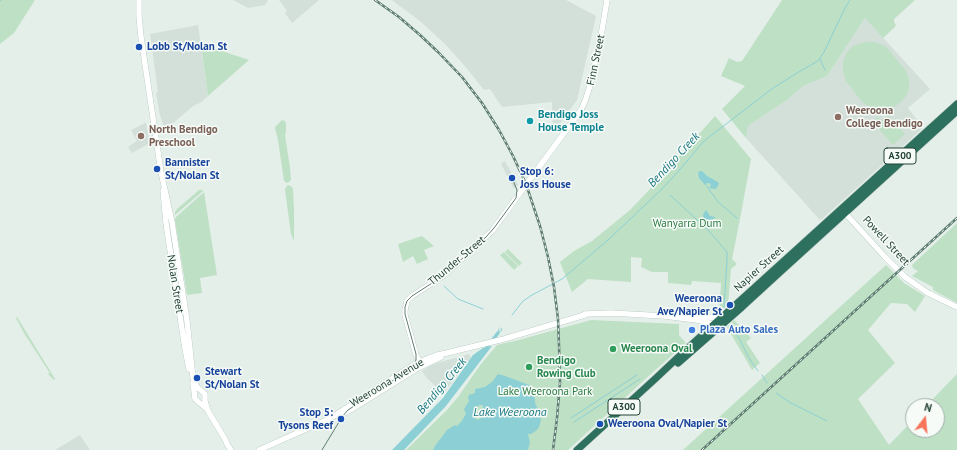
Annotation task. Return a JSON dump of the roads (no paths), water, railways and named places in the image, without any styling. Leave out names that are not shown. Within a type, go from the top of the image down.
[{"type":"highway","name":"Napier Street","points":[[578,450],[713,324],[781,267],[957,107]]},
{"type":"highway","name":"Napier Street","points":[[623,409],[742,308],[781,267]]},
{"type":"highway","points":[[713,324],[719,324],[742,308]]},
{"type":"street","name":"Nolan Street","points":[[138,0],[140,31],[161,172],[174,230],[188,322],[189,360],[194,395]]},
{"type":"street","name":"Finn Street","points":[[508,209],[583,104],[589,85],[607,0],[598,41]]},
{"type":"street","name":"Thunder Street","points":[[420,364],[406,318],[406,303],[410,297],[439,278],[486,237],[508,209]]},
{"type":"street","name":"Powell Street","points":[[844,210],[917,286],[957,307]]},
{"type":"street","name":"Weeroona Avenue","points":[[258,450],[352,409],[420,364],[447,353],[588,314],[611,313],[664,316],[697,320],[713,324]]},
{"type":"street","name":"Weeroona Avenue","points":[[664,316],[699,316],[719,319]]},
{"type":"street","name":"Nolan Street","points":[[189,360],[194,382],[201,391]]},
{"type":"street","points":[[202,401],[195,401],[194,395],[197,392],[201,391],[204,394],[202,401],[231,450]]},
{"type":"street","points":[[225,439],[235,450]]},
{"type":"water","points":[[700,171],[718,182],[719,184],[716,189],[709,188],[711,185],[709,183],[705,185],[699,178],[698,173]]},
{"type":"water","points":[[706,210],[710,216],[715,218],[709,221],[704,219],[703,215]]},
{"type":"water","points":[[492,346],[446,406],[404,450],[392,450],[443,398],[473,355],[483,348]]},
{"type":"water","name":"Lake Weeroona","points":[[498,374],[529,385],[534,390],[535,403],[541,420],[537,430],[531,434],[528,434],[530,442],[528,450],[433,450],[447,430],[455,425],[457,426],[461,422],[466,414],[464,409],[469,401],[469,395],[475,393],[475,389],[485,387],[492,382]],"holes":[[[479,405],[483,405],[482,413],[484,416],[478,420],[474,418],[474,412]]]},
{"type":"waterway","name":"Bendigo Creek","points":[[512,315],[523,301],[562,279],[608,240],[663,188],[703,142],[773,88],[818,61],[850,0]]},
{"type":"waterway","points":[[820,59],[825,70]]},
{"type":"waterway","points":[[706,185],[718,202],[737,218]]},
{"type":"waterway","points":[[670,195],[708,230],[727,252],[724,307]]},
{"type":"waterway","points":[[444,286],[458,299],[483,309]]},
{"type":"waterway","points":[[731,325],[758,371]]},
{"type":"waterway","name":"Bendigo Creek","points":[[498,333],[502,330],[501,328]]},
{"type":"waterway","name":"Bendigo Creek","points":[[498,333],[499,329]]},
{"type":"waterway","name":"Bendigo Creek","points":[[484,351],[498,333]]},
{"type":"waterway","points":[[571,418],[637,375]]},
{"type":"waterway","points":[[762,375],[767,383]]},
{"type":"waterway","points":[[574,422],[640,379]]},
{"type":"waterway","points":[[776,393],[791,403],[827,421]]},
{"type":"tram line","points":[[322,450],[342,417],[348,410],[409,370],[414,365],[416,354],[405,314],[407,301],[412,296],[443,276],[494,228],[516,198],[517,190],[512,178]]},
{"type":"railway","points":[[375,0],[399,17],[420,35],[462,77],[482,103],[499,130],[526,184],[540,226],[548,257],[558,319],[560,383],[553,450]]},
{"type":"railway","points":[[702,450],[957,218]]},
{"type":"place","name":"Lobb St/Nolan St","points":[[139,47]]},
{"type":"place","name":"Weeroona College Bendigo","points":[[838,117]]},
{"type":"place","name":"Bendigo Joss House Temple","points":[[530,121]]},
{"type":"place","name":"North Bendigo Preschool","points":[[141,136]]},
{"type":"place","name":"Bannister St/Nolan St","points":[[157,169]]},
{"type":"place","name":"Stop 6: Joss House","points":[[512,178]]},
{"type":"place","name":"Weeroona Ave/Napier St","points":[[730,305]]},
{"type":"place","name":"Plaza Auto Sales","points":[[692,330]]},
{"type":"place","name":"Weeroona Oval","points":[[613,349]]},
{"type":"place","name":"Bendigo Rowing Club","points":[[529,367]]},
{"type":"place","name":"Stewart St/Nolan St","points":[[197,378]]},
{"type":"place","name":"Stop 5: Tysons Reef","points":[[341,419]]},
{"type":"place","name":"Weeroona Oval/Napier St","points":[[600,424]]},
{"type":"park label","name":"Wanyarra Dum","points":[[687,224]]},
{"type":"park label","name":"Lake Weeroona Park","points":[[545,392]]}]
